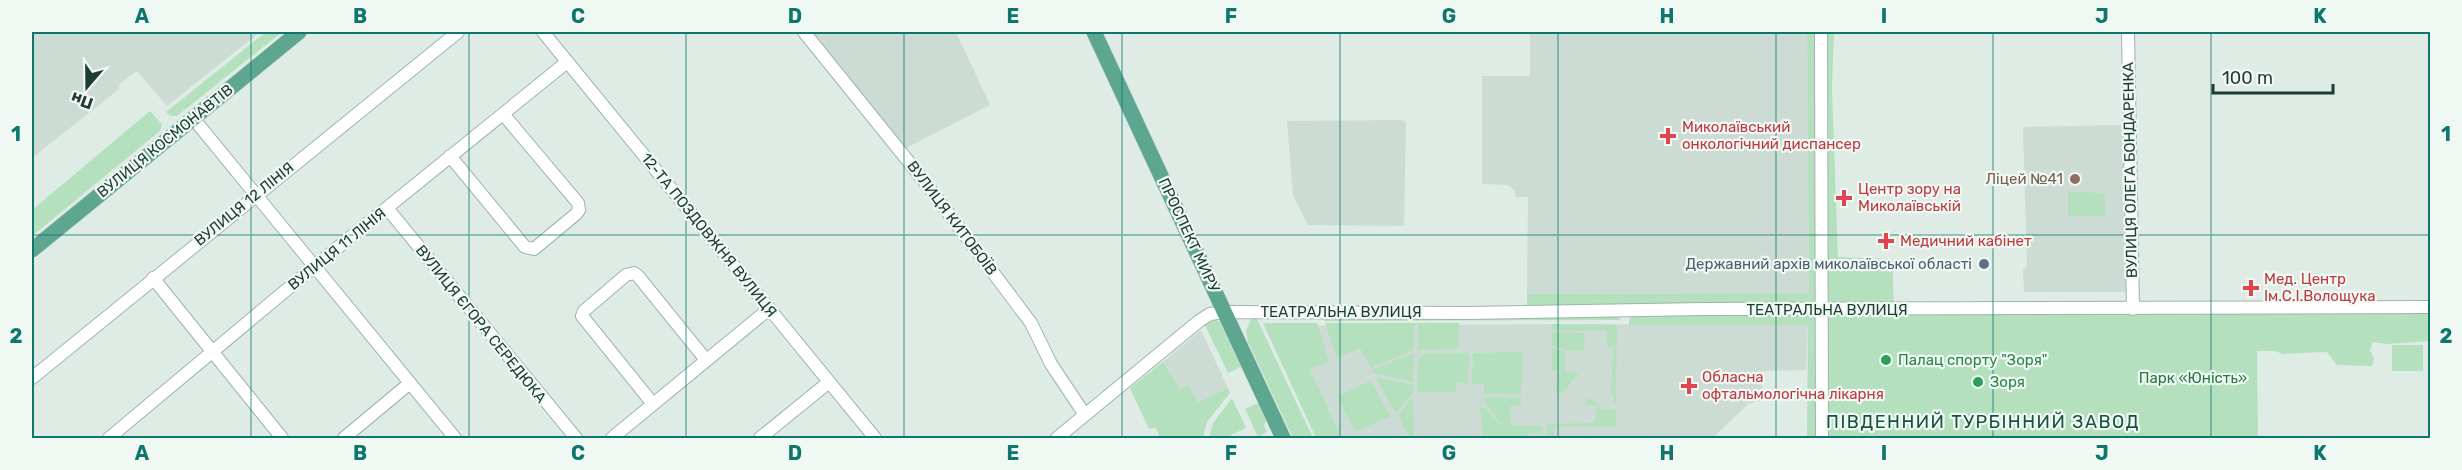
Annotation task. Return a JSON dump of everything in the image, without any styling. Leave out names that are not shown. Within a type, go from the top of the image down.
[{"type":"main road","name":"ВУЛИЦЯ КОСМОНАВТІВ","points":[[32,250],[299,32]]},
{"type":"main road","name":"ПРОСПЕКТ МИРУ","points":[[1094,32],[1283,438]]},
{"type":"street","name":"ВУЛИЦЯ 12 ЛІНІЯ","points":[[32,378],[458,32]]},
{"type":"street","name":"12-ТА ПОЗДОВЖНЯ ВУЛИЦЯ","points":[[543,32],[874,438]]},
{"type":"street","name":"ВУЛИЦЯ КИТОБОЇВ","points":[[804,32],[918,174],[1031,323],[1051,364],[1085,415]]},
{"type":"street","points":[[1821,32],[1822,438]]},
{"type":"street","name":"ВУЛИЦЯ ОЛЕГА БОНДАРЕНКА","points":[[2128,32],[2133,309]]},
{"type":"street","name":"ВУЛИЦЯ 11 ЛІНІЯ","points":[[109,438],[214,353],[315,266],[567,62]]},
{"type":"street","points":[[450,156],[525,247],[534,249],[576,214],[579,210],[578,203],[503,114]]},
{"type":"street","points":[[193,118],[456,438]]},
{"type":"street","name":"ВУЛИЦЯ ЄГОРА СЕРЕДЮКА","points":[[387,208],[576,438]]},
{"type":"street","points":[[653,404],[582,316],[584,311],[626,275],[634,273],[638,276],[706,360]]},
{"type":"street","points":[[153,278],[282,438]]},
{"type":"street","name":"ТЕАТРАЛЬНА ВУЛИЦЯ","points":[[1224,312],[1480,313],[1821,309],[2430,307]]},
{"type":"street","points":[[612,438],[769,309]]},
{"type":"street","points":[[1057,438],[1199,321],[1210,314],[1224,312]]},
{"type":"street","points":[[760,438],[829,382]]},
{"type":"street","points":[[344,438],[410,383]]},
{"type":"shaded area","points":[[32,32],[260,32],[167,106],[137,71],[120,83],[119,89],[32,158]]},
{"type":"shaded area","points":[[812,32],[956,32],[990,105],[906,148]]},
{"type":"shaded area","name":"Миколаївський онкологічний диспансер","points":[[1530,32],[1807,32],[1809,293],[1527,294],[1528,197],[1516,197],[1514,190],[1508,185],[1482,184],[1482,76],[1530,76]]},
{"type":"shaded area","points":[[1403,120],[1406,122],[1404,226],[1308,225],[1293,195],[1287,121]]},
{"type":"shaded area","name":"Ліцей №41","points":[[2125,125],[2126,292],[2024,292],[2023,269],[2027,268],[2023,127]]},
{"type":"shaded area","points":[[1808,325],[1806,370],[1762,371],[1762,400],[1748,404],[1713,438],[1322,438],[1270,326]]},
{"type":"shaded area","points":[[1201,330],[1228,388],[1198,402],[1189,384],[1180,389],[1163,362]]},
{"type":"green space","points":[[266,32],[282,32],[177,116],[171,116],[166,112]]},
{"type":"green space","points":[[1807,32],[1816,32],[1815,301],[1812,304],[1527,305],[1527,294],[1809,293]]},
{"type":"green space","points":[[1825,32],[1834,32],[1832,88],[1838,257],[1892,259],[1894,305],[1830,303],[1827,297]]},
{"type":"green space","points":[[150,111],[162,124],[160,131],[32,236],[32,210]]},
{"type":"green space","points":[[2068,192],[2105,193],[2105,216],[2068,216]]},
{"type":"green space","name":"Парк «Юність»","points":[[2430,311],[2430,341],[2387,344],[2373,342],[2370,350],[2374,359],[2372,366],[2337,365],[2327,352],[2283,354],[2275,351],[2257,351],[2258,438],[1828,438],[1827,317],[1830,315]]},
{"type":"green space","points":[[1810,313],[1816,317],[1818,438],[1807,438],[1808,325],[1629,325],[1629,320],[1633,315]]},
{"type":"green space","points":[[1325,317],[1618,317],[1621,320],[1324,321]]},
{"type":"green space","points":[[1215,319],[1220,322],[1241,367],[1228,373],[1204,323]]},
{"type":"green space","points":[[1251,319],[1257,319],[1313,438],[1293,438],[1248,342],[1246,331]]},
{"type":"green space","points":[[1263,323],[1317,323],[1329,362],[1310,369],[1341,438],[1316,438]]},
{"type":"green space","points":[[1325,323],[1459,323],[1458,349],[1418,350],[1418,325],[1414,325],[1414,350],[1371,368],[1360,348],[1337,358]]},
{"type":"green space","points":[[1552,324],[1617,325],[1616,404],[1614,404],[1614,395],[1611,394],[1613,347],[1607,347],[1607,331],[1552,330]]},
{"type":"green space","points":[[1552,332],[1585,333],[1584,351],[1571,351],[1552,346]]},
{"type":"green space","points":[[2392,345],[2423,345],[2423,371],[2392,371]]},
{"type":"green space","points":[[1552,348],[1565,352],[1565,372],[1579,373],[1562,393],[1556,393],[1557,371],[1552,371]]},
{"type":"green space","points":[[1523,352],[1521,394],[1484,393],[1484,384],[1472,384],[1473,353]]},
{"type":"green space","points":[[1414,353],[1413,382],[1374,373],[1372,370]]},
{"type":"green space","points":[[1426,353],[1469,353],[1468,383],[1457,383],[1456,392],[1417,392],[1418,359]]},
{"type":"green space","points":[[1163,362],[1180,389],[1189,384],[1198,402],[1228,388],[1230,393],[1207,422],[1203,438],[1160,438],[1156,428],[1149,429],[1130,388]]},
{"type":"green space","points":[[1375,377],[1413,385],[1413,393],[1396,413]]},
{"type":"green space","points":[[1370,381],[1391,416],[1355,432],[1338,396]]},
{"type":"green space","points":[[1413,397],[1414,438],[1409,438],[1398,415]]},
{"type":"green space","points":[[1485,397],[1521,398],[1521,405],[1510,406],[1511,425],[1543,426],[1543,433],[1529,433],[1528,438],[1483,438],[1480,408],[1485,408],[1502,425],[1485,403]]},
{"type":"green space","points":[[1232,398],[1246,428],[1231,435],[1230,438],[1209,438],[1213,423]]},
{"type":"green space","points":[[1586,399],[1592,399],[1601,409],[1616,409],[1616,427],[1554,427],[1554,438],[1547,438],[1547,424],[1595,423],[1597,406],[1586,405]]},
{"type":"green space","points":[[1258,403],[1266,421],[1264,426],[1267,432],[1258,437],[1245,409]]},
{"type":"place","name":"Миколаївський онкологічний диспансер","points":[[1668,136]]},
{"type":"place","name":"Ліцей №41","points":[[2075,179]]},
{"type":"place","name":"Центр зору на Миколаївській","points":[[1844,198]]},
{"type":"place","name":"Медичний кабінет","points":[[1886,241]]},
{"type":"place","name":"Державний архів миколаївської області","points":[[1984,264]]},
{"type":"place","name":"Мед. Центр Ім.С.І.Волощука","points":[[2251,288]]},
{"type":"place","name":"Палац спорту \"Зоря\"","points":[[1886,360]]},
{"type":"place","name":"Зоря","points":[[1978,382]]},
{"type":"place","name":"Обласна офтальмологічна лікарня","points":[[1689,386]]},
{"type":"district","name":"ПІВДЕННИЙ ТУРБІННИЙ ЗАВОД","points":[[1983,422]]}]
